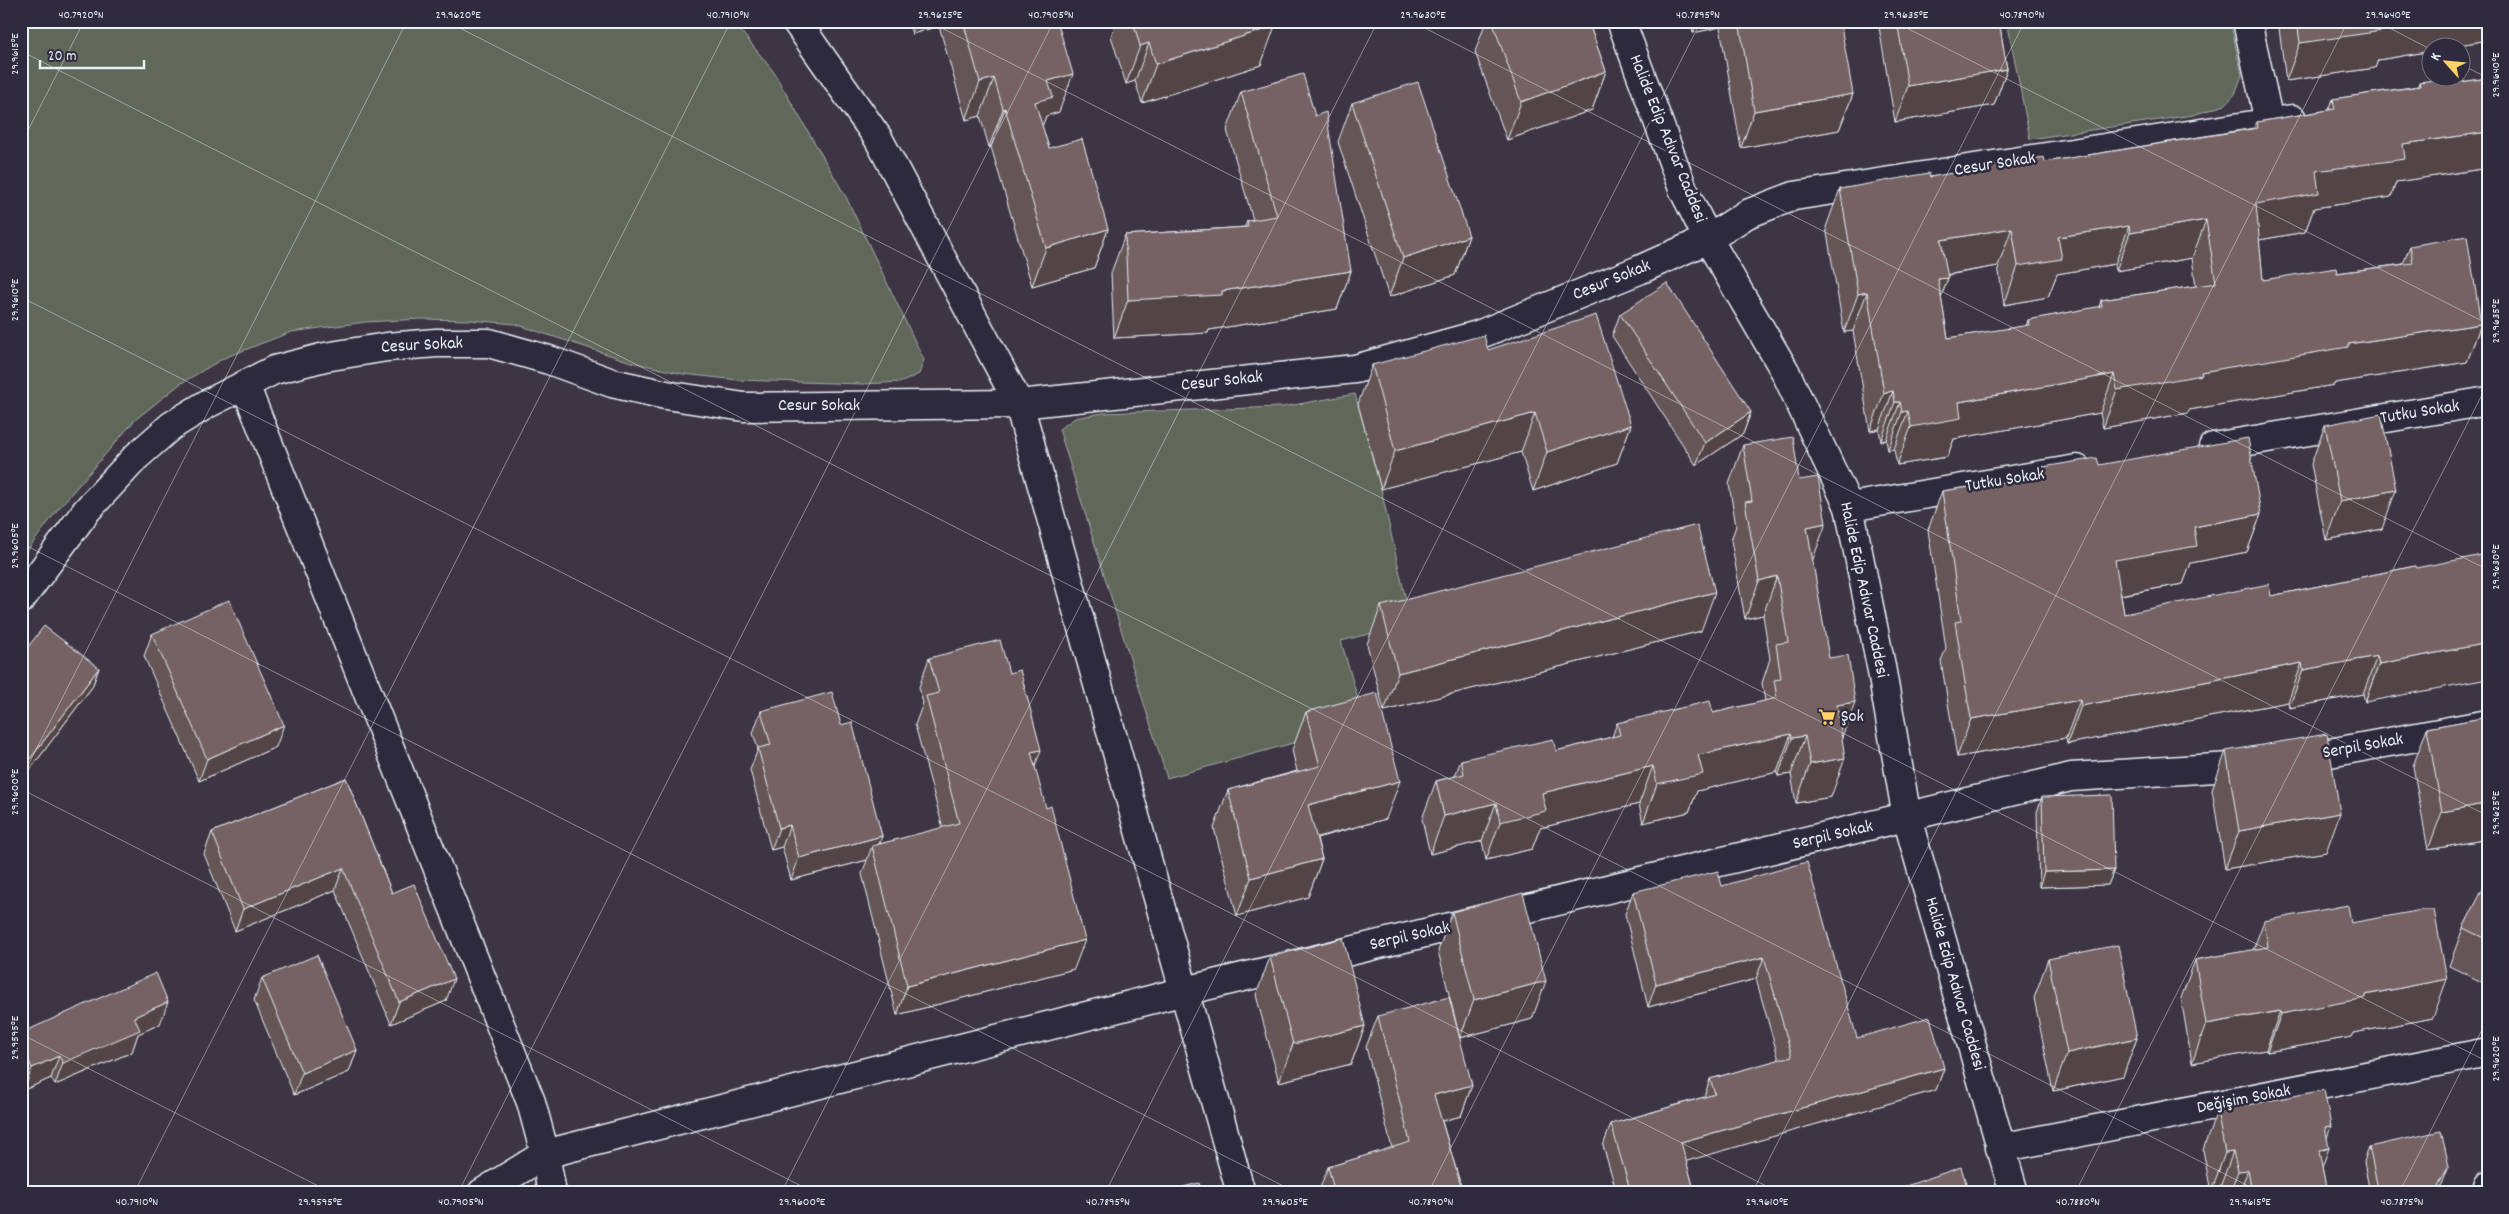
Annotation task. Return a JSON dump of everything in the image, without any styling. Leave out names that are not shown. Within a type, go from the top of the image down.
[{"type":"street","points":[[796,21],[878,138],[1019,404],[1241,1193]]},
{"type":"street","name":"Halide Edip Adıvar Caddesi","points":[[1621,21],[1683,189],[1708,239],[1785,371],[1849,507],[1881,666],[1908,818],[2014,1193]]},
{"type":"street","points":[[2247,21],[2269,122]]},
{"type":"street","name":"Cesur Sokak","points":[[21,599],[87,510],[138,456],[171,426],[274,370],[326,357],[387,346],[436,343],[489,343],[549,360],[612,382],[666,395],[744,407],[1019,404],[1355,369],[1478,334],[1639,270],[1708,239],[1747,214],[1794,196],[2316,116]]},
{"type":"street","points":[[245,385],[531,1102],[545,1154],[552,1193]]},
{"type":"street","name":"Tutku Sokak","points":[[2193,450],[2488,402]]},
{"type":"street","name":"Tutku Sokak","points":[[1849,507],[2104,465]]},
{"type":"street","name":"Serpil Sokak","points":[[482,1193],[545,1154],[1184,991],[2072,777],[2263,765],[2488,724]]},
{"type":"street","name":"Değişim Sokak","points":[[2000,1148],[2488,1052]]},
{"type":"street","points":[[2485,1193],[2488,1186]]},
{"type":"green space","points":[[21,21],[733,21],[773,71],[846,197],[924,360],[919,374],[902,382],[862,384],[738,380],[683,374],[631,362],[515,324],[470,320],[421,319],[365,322],[291,332],[224,358],[180,384],[135,420],[58,509],[21,559]]},
{"type":"green space","points":[[2007,21],[2230,21],[2242,75],[2235,94],[2225,105],[2193,115],[2030,139]]},
{"type":"green space","points":[[1355,394],[1381,489],[1411,623],[1341,641],[1365,723],[1167,778],[1059,429],[1075,418],[1103,413],[1282,407]]},
{"type":"building","points":[[963,21],[1057,21],[1073,74],[1048,81],[1053,97],[1035,102],[1049,148],[1082,139],[1108,229],[1046,248],[1005,108],[1003,109],[994,78],[980,82]]},
{"type":"building","points":[[1133,21],[1273,21],[1275,26],[1156,64],[1149,43],[1140,46]]},
{"type":"building","points":[[1492,21],[1588,21],[1606,71],[1521,102]]},
{"type":"building","points":[[1739,21],[1784,21],[1786,29],[1840,21],[1853,94],[1754,111]]},
{"type":"building","points":[[1897,21],[1999,21],[2007,69],[1908,86]]},
{"type":"building","points":[[2297,21],[2393,21],[2388,22],[2389,30],[2300,43]]},
{"type":"building","points":[[1303,74],[1315,116],[1326,112],[1351,271],[1222,291],[1222,295],[1128,300],[1125,235],[1248,227],[1247,221],[1277,216],[1241,92]]},
{"type":"building","points":[[2488,78],[2488,132],[2403,144],[2405,159],[2316,171],[2319,193],[2256,204],[2263,280],[2336,268],[2337,273],[2413,263],[2410,246],[2467,236],[2481,324],[2348,344],[2348,347],[2201,372],[2202,375],[2117,390],[2114,374],[1959,402],[1961,418],[1911,427],[1908,411],[1902,412],[1900,402],[1895,402],[1893,391],[1884,393],[1867,292],[1858,294],[1840,189],[1929,173],[1930,177],[2044,157],[2045,162],[2258,128],[2257,122],[2335,109],[2333,99],[2420,86],[2419,82],[2422,82],[2422,88],[2472,88],[2472,80]],"holes":[[[2206,220],[2216,283],[2101,300],[2102,306],[2028,320],[2029,325],[1948,338],[1938,279],[1948,278],[1941,240],[2012,228],[2018,266],[2062,259],[2058,237],[2129,226],[2130,233]]]},
{"type":"building","points":[[1418,82],[1469,236],[1403,258],[1352,103]]},
{"type":"building","points":[[1667,283],[1751,412],[1705,443],[1620,314]]},
{"type":"building","points":[[1596,315],[1631,425],[1547,452],[1535,413],[1395,451],[1372,365],[1484,335],[1488,350]]},
{"type":"building","points":[[2381,414],[2396,490],[2340,501],[2325,425]]},
{"type":"building","points":[[1793,437],[1799,480],[1818,477],[1826,523],[1807,527],[1829,658],[1848,655],[1855,702],[1837,705],[1845,758],[1810,764],[1805,736],[1792,738],[1791,734],[1698,755],[1703,774],[1657,784],[1653,766],[1542,793],[1546,811],[1500,822],[1496,803],[1444,816],[1436,781],[1464,774],[1461,760],[1553,739],[1556,751],[1620,735],[1617,723],[1710,701],[1713,713],[1777,698],[1774,680],[1781,679],[1776,644],[1788,642],[1777,576],[1759,581],[1745,502],[1752,501],[1743,445]]},
{"type":"building","points":[[2248,438],[2261,514],[2194,527],[2197,546],[2115,560],[2124,614],[2269,584],[2271,596],[2415,566],[2416,568],[2487,554],[2488,643],[2379,664],[2377,656],[2303,670],[2302,663],[2081,706],[2080,700],[1971,719],[1955,622],[1961,621],[1942,491],[2045,476],[2043,467],[2097,458],[2099,465]]},
{"type":"building","points":[[1697,525],[1715,592],[1398,673],[1381,606]]},
{"type":"building","points":[[229,600],[284,725],[207,759],[152,634]]},
{"type":"building","points":[[44,626],[99,668],[30,759],[21,753],[21,656]]},
{"type":"building","points":[[1000,640],[1009,673],[1020,670],[1041,750],[1031,752],[1046,808],[1051,806],[1085,940],[907,986],[872,846],[959,823],[926,696],[939,693],[929,658]]},
{"type":"building","points":[[832,692],[841,725],[852,722],[882,836],[799,858],[790,825],[779,828],[758,748],[771,745],[761,711]]},
{"type":"building","points":[[1377,693],[1400,781],[1308,805],[1322,859],[1251,878],[1228,790],[1320,766],[1306,712]]},
{"type":"building","points":[[2488,717],[2488,803],[2442,812],[2427,728]]},
{"type":"building","points":[[2327,734],[2340,813],[2239,831],[2226,751]]},
{"type":"building","points":[[346,778],[392,893],[414,884],[454,979],[399,1002],[343,868],[243,909],[212,832]]},
{"type":"building","points":[[2112,795],[2114,870],[2044,872],[2042,797]]},
{"type":"building","points":[[1807,862],[1857,1038],[1930,1017],[1944,1068],[1681,1142],[1695,1193],[1631,1193],[1611,1124],[1715,1094],[1710,1079],[1792,1056],[1764,957],[1656,984],[1633,892],[1718,871],[1722,886]]},
{"type":"building","points":[[2488,881],[2488,940],[2463,928]]},
{"type":"building","points":[[1523,893],[1546,981],[1474,1000],[1452,912]]},
{"type":"building","points":[[2348,905],[2351,923],[2422,910],[2434,910],[2447,979],[2365,995],[2365,998],[2281,1014],[2280,1011],[2206,1024],[2195,960],[2268,947],[2264,921]]},
{"type":"building","points":[[1343,938],[1365,1026],[1293,1044],[1270,957]]},
{"type":"building","points":[[2118,945],[2137,1038],[2067,1053],[2048,959]]},
{"type":"building","points":[[317,955],[357,1050],[302,1073],[262,978]]},
{"type":"building","points":[[156,973],[168,1002],[134,1017],[140,1030],[63,1063],[59,1056],[32,1068],[21,1044],[21,1033]]},
{"type":"building","points":[[1449,997],[1472,1085],[1434,1095],[1463,1193],[1335,1193],[1328,1167],[1410,1142],[1378,1016]]},
{"type":"building","points":[[2324,1090],[2331,1126],[2325,1127],[2329,1148],[2319,1150],[2327,1193],[2252,1193],[2248,1170],[2238,1171],[2233,1152],[2225,1153],[2217,1111]]},
{"type":"building","points":[[2441,1131],[2449,1166],[2434,1193],[2379,1193],[2369,1147]]},
{"type":"building","points":[[1961,1167],[1969,1193],[1886,1193]]},
{"type":"building","points":[[1199,1183],[1202,1193],[1159,1193]]},
{"type":"place","name":"Şok","points":[[1827,717]]}]
